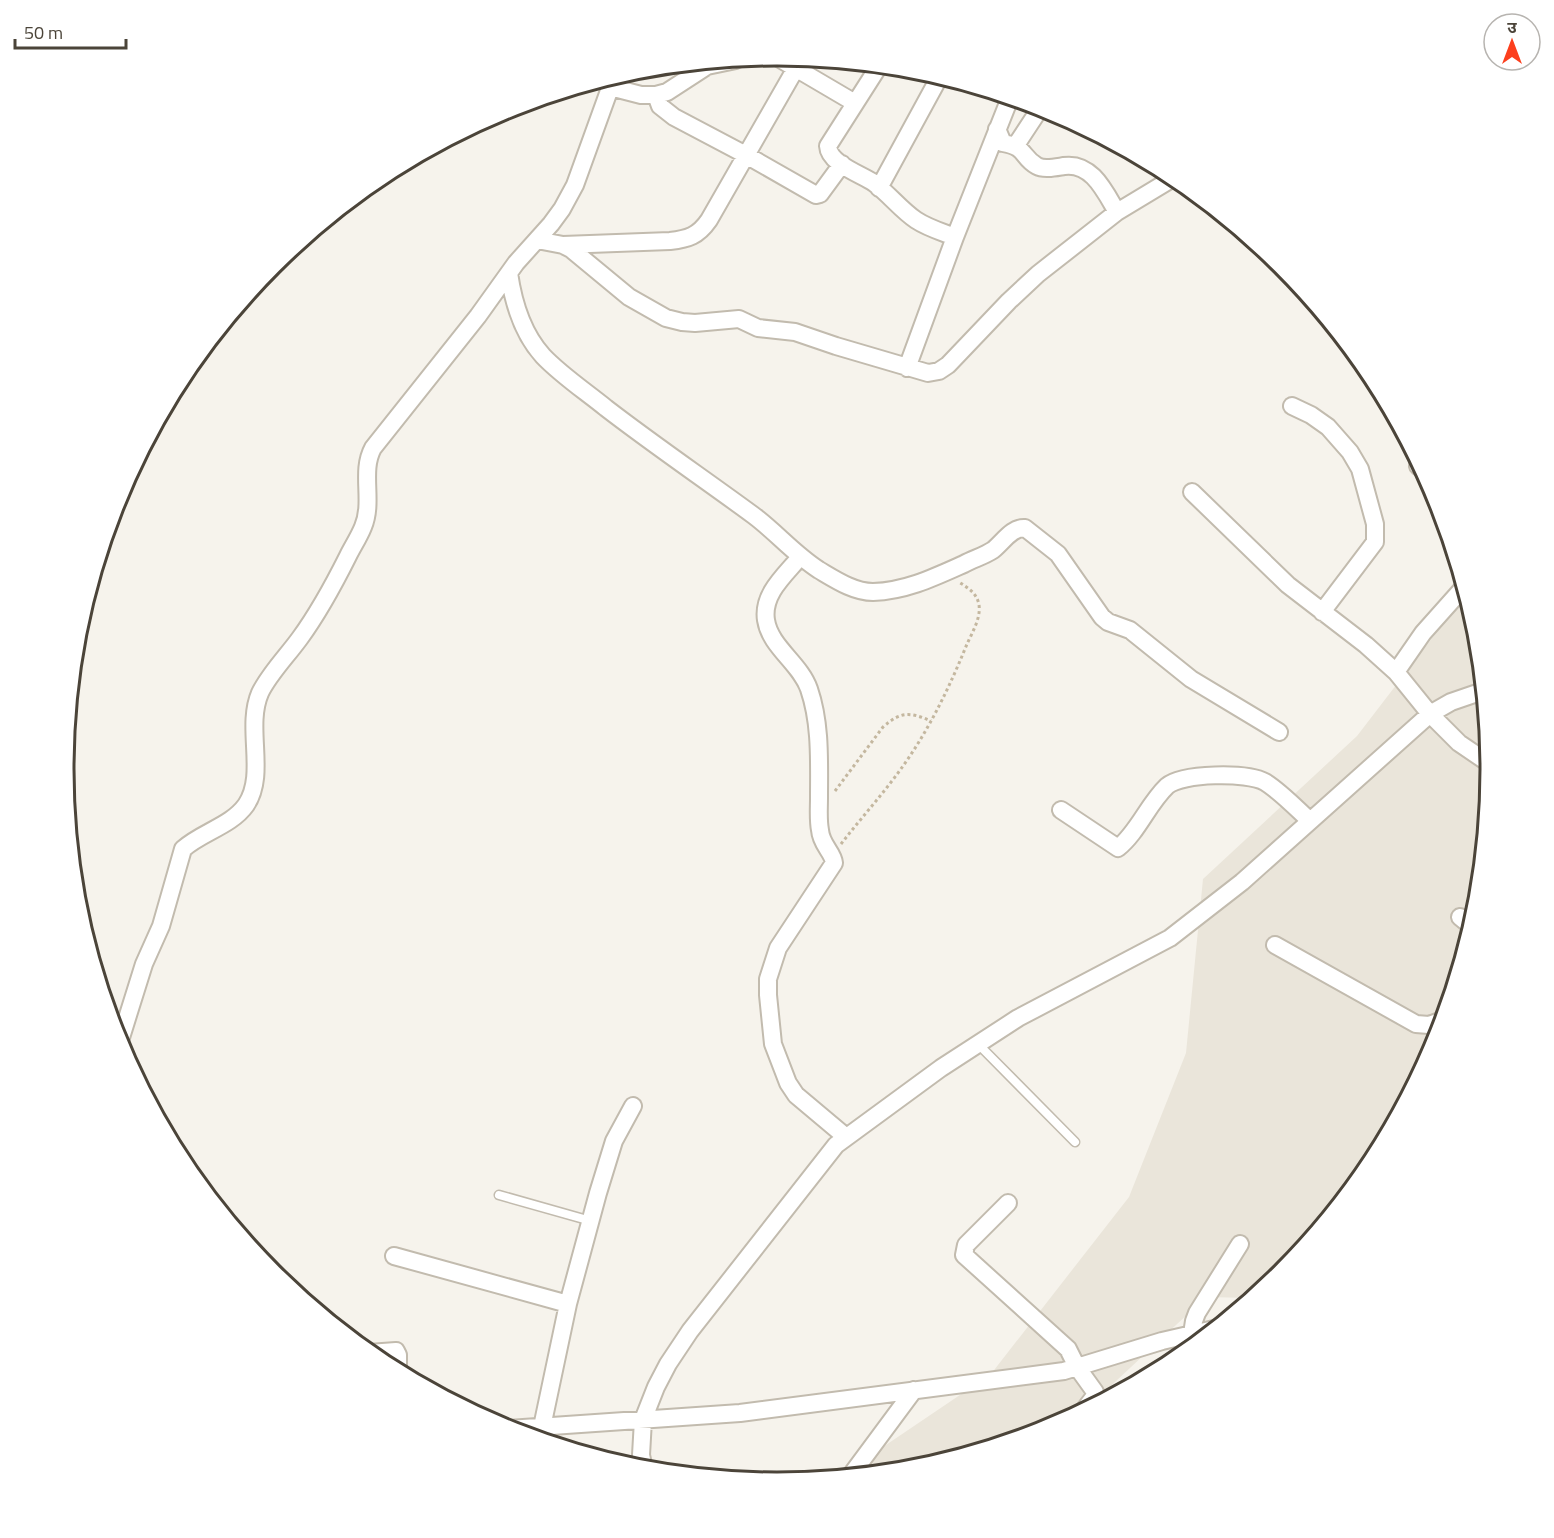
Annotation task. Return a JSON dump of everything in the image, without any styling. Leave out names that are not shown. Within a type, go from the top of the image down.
[{"type":"street","points":[[537,240],[563,245],[686,240],[697,235],[709,220],[796,68],[855,103]]},
{"type":"street","points":[[618,85],[641,96],[656,95],[667,92],[700,71]]},
{"type":"street","points":[[874,73],[828,146],[831,156],[879,188],[916,220],[955,237]]},
{"type":"street","points":[[879,188],[935,85]]},
{"type":"street","points":[[124,1028],[144,964],[161,926],[183,849],[192,840],[231,820],[247,804],[255,780],[254,719],[256,704],[261,692],[303,634],[331,590],[363,527],[368,498],[367,458],[509,273],[551,224],[575,186],[610,87]]},
{"type":"street","points":[[656,95],[660,106],[674,117],[816,195],[820,194],[842,164]]},
{"type":"street","points":[[907,368],[1007,105]]},
{"type":"street","points":[[1016,146],[1035,116]]},
{"type":"street","points":[[997,129],[1003,143],[1016,146],[1038,166],[1053,168],[1068,165],[1085,169],[1099,183],[1116,212]]},
{"type":"street","points":[[563,245],[630,297],[666,318],[695,323],[734,318],[758,328],[795,332],[928,373],[939,371],[948,365],[1038,274],[1116,212],[1166,183]]},
{"type":"street","points":[[509,273],[511,290],[522,320],[543,355],[573,382],[652,444],[755,516],[800,557],[846,585],[872,592],[900,588],[945,573],[986,554],[1016,529],[1025,528],[1058,554],[1102,617],[1108,622],[1130,630],[1191,679],[1279,732]]},
{"type":"street","points":[[1292,405],[1328,427],[1350,452],[1360,469],[1375,524],[1375,542],[1322,612]]},
{"type":"street","points":[[1192,492],[1265,564],[1396,672],[1430,714],[1459,743],[1479,757]]},
{"type":"street","points":[[800,557],[770,594],[766,605],[766,619],[769,631],[801,673],[813,700],[819,749],[819,812],[822,840],[834,863],[833,868],[777,948],[768,979],[768,995],[773,1044],[788,1083],[796,1095],[846,1137]]},
{"type":"street","points":[[1396,672],[1423,633],[1458,594]]},
{"type":"street","points":[[642,1458],[643,1420],[664,1371],[690,1331],[836,1145],[941,1068],[1018,1018],[1170,938],[1242,882],[1430,714],[1451,702],[1475,694]]},
{"type":"street","points":[[1061,810],[1119,848],[1156,798],[1174,781],[1189,777],[1243,776],[1264,782],[1310,821]]},
{"type":"street","points":[[1275,945],[1416,1024],[1431,1024]]},
{"type":"street","points":[[542,1427],[568,1304],[591,1221],[614,1141],[633,1106]]},
{"type":"street","points":[[1008,1203],[966,1245],[964,1255],[1068,1349],[1077,1367],[1093,1388],[1096,1394],[1094,1397]]},
{"type":"street","points":[[1192,1334],[1197,1313],[1240,1244]]},
{"type":"street","points":[[394,1256],[568,1304]]},
{"type":"street","points":[[532,1428],[740,1413],[1064,1371],[1162,1341],[1197,1333]]},
{"type":"street","points":[[383,1352],[396,1351],[398,1361]]},
{"type":"street","points":[[857,1467],[914,1390]]},
{"type":"street","points":[[556,1437],[560,1426]]},
{"type":"lane","points":[[978,1044],[1075,1142]]},
{"type":"lane","points":[[499,1195],[591,1221]]},
{"type":"path","points":[[832,856],[903,765],[931,721],[962,658],[980,606],[973,592],[945,573]]},
{"type":"path","points":[[819,812],[892,718],[900,715],[916,715],[931,721]]},
{"type":"shaded area","points":[[1459,603],[1474,677],[1478,723],[1480,769],[1474,861],[1456,951],[1443,995],[1408,1080],[1362,1160],[1306,1233],[1241,1298],[1206,1297],[1107,1390],[1088,1400],[1003,1435],[914,1458],[853,1467],[991,1374],[1129,1197],[1186,1053],[1203,879],[1357,736]]}]
